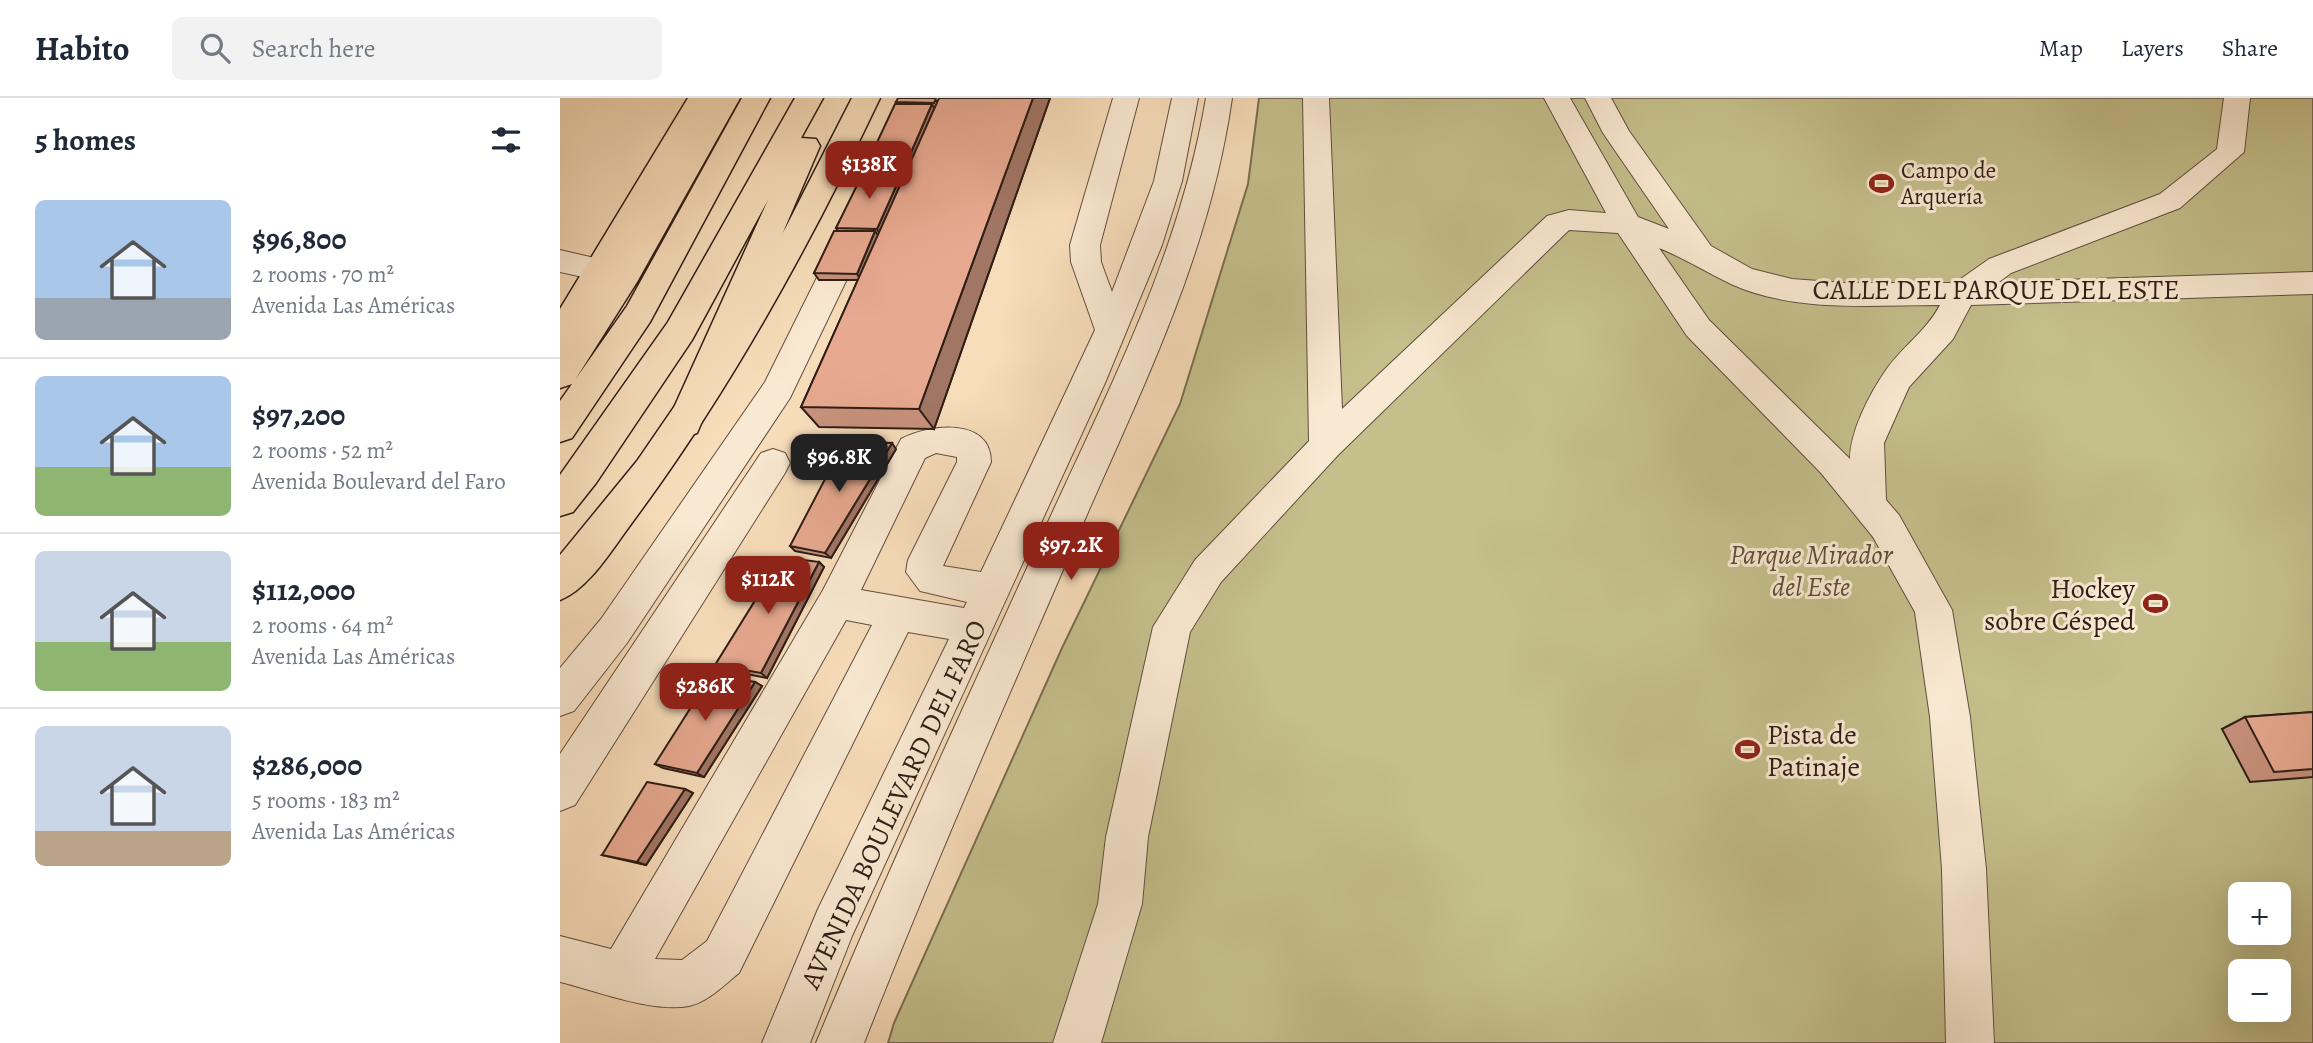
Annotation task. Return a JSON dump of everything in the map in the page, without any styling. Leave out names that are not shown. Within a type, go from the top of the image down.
[{"type":"main road","points":[[560,337],[702,98]]},
{"type":"main road","points":[[560,375],[626,274],[726,98]]},
{"type":"main road","points":[[560,428],[639,314],[756,98]]},
{"type":"main road","points":[[560,501],[583,473],[680,331],[808,98]]},
{"type":"main road","points":[[685,423],[777,218],[826,98]]},
{"type":"main road","points":[[560,583],[685,423],[749,323],[866,98]]},
{"type":"street","points":[[1111,330],[1086,262],[1085,245],[1126,98]]},
{"type":"street","name":"AVENIDA BOULEVARD DEL FARO","points":[[786,1043],[834,925],[1111,330],[1151,232],[1168,181],[1185,98]]},
{"type":"street","name":"AVENIDA BOULEVARD DEL FARO","points":[[841,1043],[934,814],[1147,341],[1195,210],[1219,98]]},
{"type":"street","points":[[1077,1043],[1120,904],[1127,838],[1172,626],[1208,571],[1326,445],[1316,98]]},
{"type":"street","points":[[1557,98],[1627,224],[1698,328],[1833,463],[1886,526],[1933,610],[1950,717],[1964,869],[1970,1043]]},
{"type":"street","points":[[1598,98],[1617,134],[1701,253]]},
{"type":"street","points":[[1868,505],[1867,443],[1896,380],[1942,331],[1961,295],[2000,266],[2170,201],[2230,152],[2237,98]]},
{"type":"street","points":[[560,698],[614,631],[778,389],[826,296],[864,209]]},
{"type":"street","name":"CALLE DEL PARQUE DEL ESTE","points":[[1326,445],[1557,223],[1569,220],[1627,224],[1701,253],[1743,277],[1792,290],[1846,294],[1961,295],[2313,283]]},
{"type":"street","points":[[560,261],[601,270]]},
{"type":"street","points":[[622,974],[836,602],[913,449],[936,438],[962,442],[974,450],[974,462],[926,560],[924,572],[933,580],[991,590]]},
{"type":"street","points":[[560,791],[773,463]]},
{"type":"street","points":[[836,602],[974,627]]},
{"type":"street","points":[[560,959],[662,985],[690,983],[723,957],[898,613]]},
{"type":"green space","name":"Parque Mirador del Este","points":[[1259,98],[2313,98],[2313,1043],[888,1043],[894,1023],[1062,648],[1180,404],[1248,184]]},
{"type":"building","points":[[898,98],[936,98],[934,103],[896,102]]},
{"type":"building","points":[[939,98],[1033,98],[919,409],[801,407]]},
{"type":"building","points":[[895,104],[932,104],[903,171],[864,170]]},
{"type":"building","points":[[863,173],[902,173],[877,229],[836,228]]},
{"type":"building","points":[[834,231],[875,231],[857,274],[814,273]]},
{"type":"building","points":[[845,441],[892,443],[825,553],[790,546]]},
{"type":"building","points":[[782,557],[819,562],[761,673],[715,665]]},
{"type":"building","points":[[712,674],[755,682],[697,773],[655,764]]},
{"type":"building","points":[[2313,712],[2313,769],[2274,772],[2245,717]]},
{"type":"building","points":[[647,782],[685,789],[637,862],[602,855]]},
{"type":"place","name":"Campo de Arquería","points":[[1881,183]]},
{"type":"place","name":"Hockey sobre Césped","points":[[2155,604]]},
{"type":"place","name":"Pista de Patinaje","points":[[1747,750]]}]
